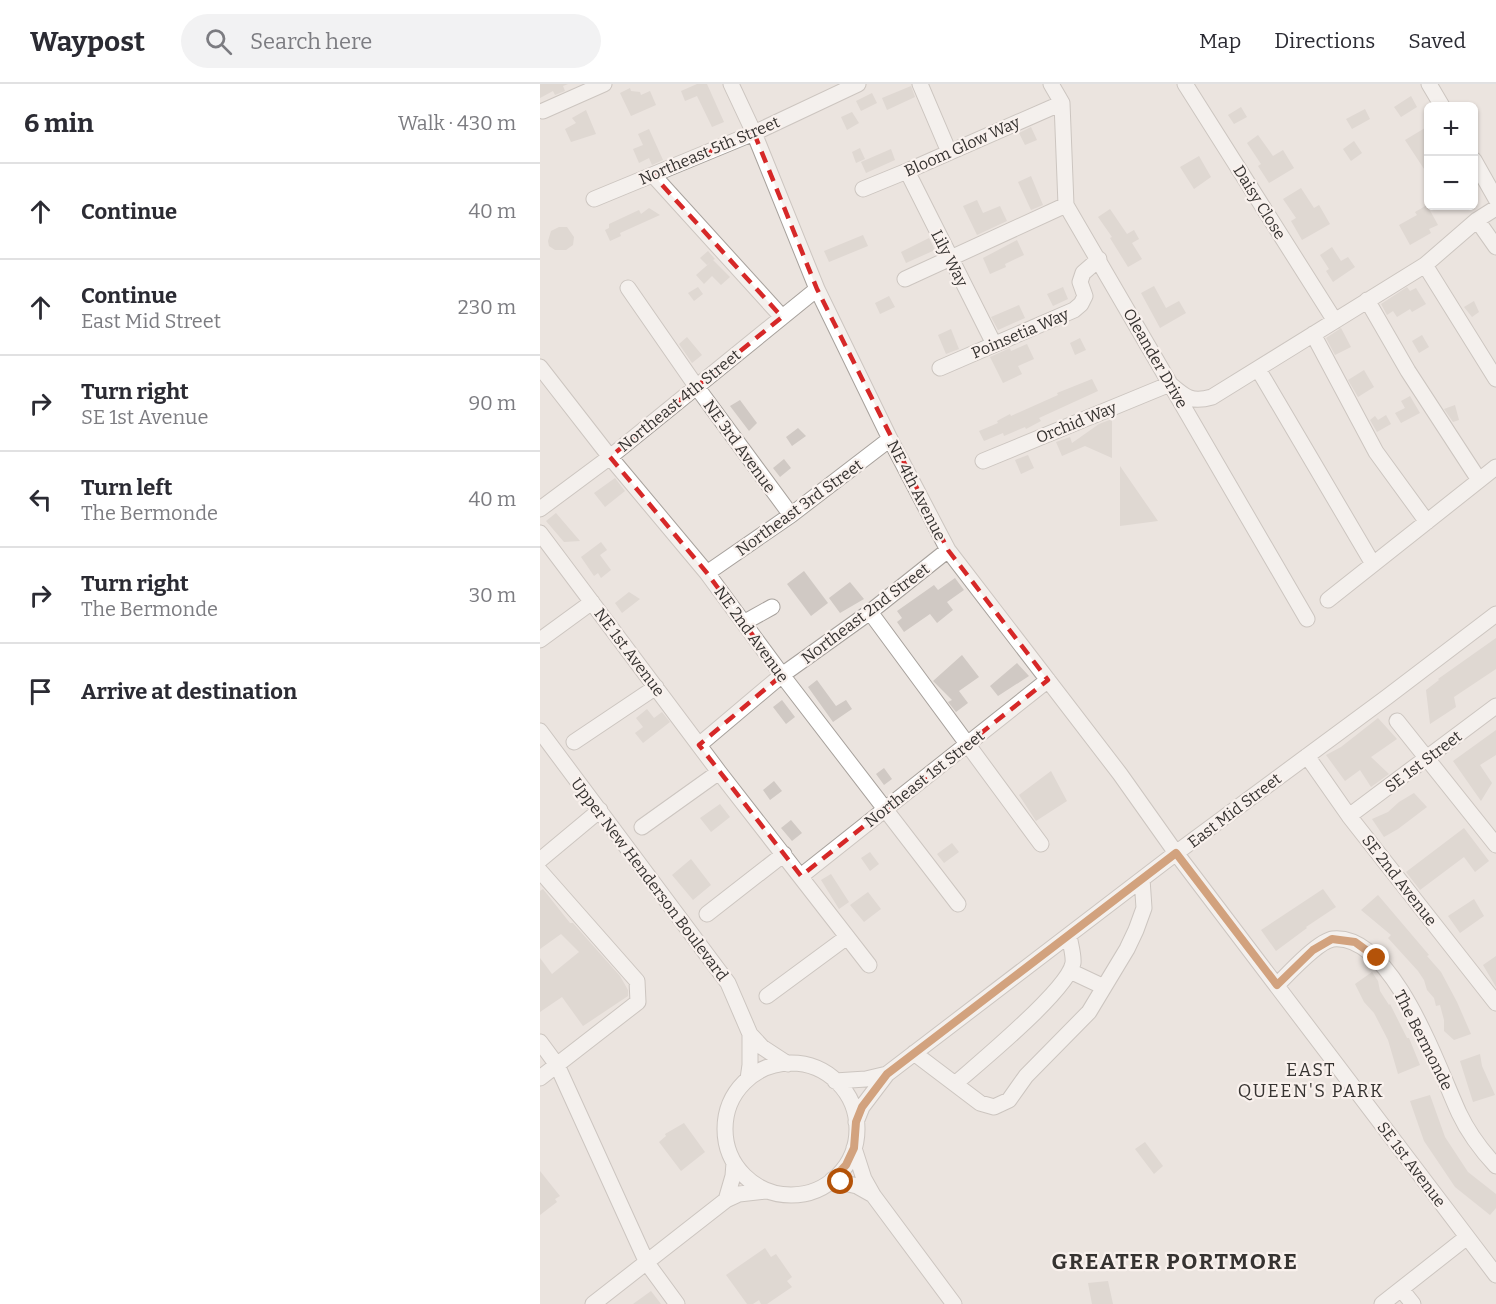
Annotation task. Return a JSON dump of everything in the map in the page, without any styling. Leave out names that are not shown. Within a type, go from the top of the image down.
[{"type":"street","points":[[543,111],[604,84]]},
{"type":"street","name":"NE 4th Avenue","points":[[731,84],[754,133],[817,289],[890,439],[948,550],[1120,774],[1176,853]]},
{"type":"street","name":"Northeast 5th Street","points":[[594,199],[754,133],[858,84]]},
{"type":"street","points":[[920,84],[949,152]]},
{"type":"street","name":"Oleander Drive","points":[[1051,84],[1062,103],[1066,205],[1307,618]]},
{"type":"street","name":"Daisy Close","points":[[1185,84],[1335,321]]},
{"type":"street","points":[[1429,84],[1440,102]]},
{"type":"street","name":"Bloom Glow Way","points":[[863,189],[1062,103]]},
{"type":"street","points":[[1478,168],[1496,199]]},
{"type":"street","name":"Lily Way","points":[[907,171],[994,344]]},
{"type":"street","points":[[653,175],[782,317]]},
{"type":"street","points":[[905,279],[1066,205]]},
{"type":"street","points":[[1170,384],[1184,396],[1198,401],[1212,398],[1425,264],[1477,220],[1496,208]]},
{"type":"street","points":[[1477,220],[1496,247]]},
{"type":"street","name":"Poinsetia Way","points":[[940,368],[1074,310],[1085,296],[1080,282],[1083,273],[1099,259]]},
{"type":"street","points":[[1425,264],[1496,379]]},
{"type":"street","name":"NE 3rd Avenue","points":[[628,288],[696,386],[791,515]]},
{"type":"street","name":"Northeast 4th Street","points":[[540,509],[610,457],[817,289]]},
{"type":"street","points":[[1368,300],[1408,371],[1479,480]]},
{"type":"street","points":[[1313,334],[1376,452],[1427,522]]},
{"type":"street","name":"NE 2nd Avenue","points":[[541,367],[610,457],[707,573],[782,675],[958,903]]},
{"type":"street","points":[[1258,369],[1373,564]]},
{"type":"street","name":"Orchid Way","points":[[983,461],[1170,384]]},
{"type":"street","name":"Northeast 3rd Street","points":[[707,573],[791,515],[890,439]]},
{"type":"street","points":[[1328,600],[1496,466]]},
{"type":"street","name":"NE 1st Avenue","points":[[540,533],[699,746],[869,965]]},
{"type":"street","name":"Northeast 2nd Street","points":[[699,746],[782,675],[870,612],[948,550]]},
{"type":"street","points":[[540,640],[592,602]]},
{"type":"street","points":[[745,622],[772,607]]},
{"type":"street","points":[[870,612],[1041,844]]},
{"type":"street","name":"East Mid Street","points":[[856,1122],[862,1107],[887,1074],[1176,853],[1496,614]]},
{"type":"street","name":"Northeast 1st Street","points":[[801,876],[1048,680]]},
{"type":"street","points":[[574,742],[656,687]]},
{"type":"street","name":"SE 1st Street","points":[[1349,816],[1496,706]]},
{"type":"street","points":[[1397,721],[1496,845]]},
{"type":"street","name":"Upper New Henderson Boulevard","points":[[540,731],[728,983],[750,1034],[762,1047],[788,1064]]},
{"type":"street","name":"SE 2nd Avenue","points":[[1307,756],[1349,816],[1496,1003]]},
{"type":"street","points":[[642,827],[719,772]]},
{"type":"street","points":[[540,860],[600,810]]},
{"type":"street","name":"SE 1st Avenue","points":[[1176,853],[1496,1275]]},
{"type":"street","points":[[707,914],[784,854]]},
{"type":"street","points":[[540,871],[637,981],[638,1002],[540,1078]]},
{"type":"street","points":[[914,1053],[980,1103],[994,1107],[1010,1100],[1026,1076],[1089,1012],[1127,950],[1144,908],[1142,879]]},
{"type":"street","points":[[956,1083],[1049,1000],[1070,971],[1073,961],[1069,935]]},
{"type":"street","points":[[767,996],[848,937]]},
{"type":"street","name":"The Bermonde","points":[[1277,985],[1313,950],[1332,939],[1355,942],[1377,958],[1399,988],[1423,1031],[1460,1114],[1496,1166]]},
{"type":"street","points":[[1070,971],[1104,987]]},
{"type":"street","name":"Upper New Henderson Boulevard","points":[[748,1079],[750,1034]]},
{"type":"street","points":[[540,1042],[557,1065],[647,1263],[677,1304]]},
{"type":"street","points":[[788,1064],[813,1068],[835,1081],[845,1093],[853,1106],[856,1122],[854,1148],[846,1165],[832,1180],[819,1189],[802,1194],[784,1195],[766,1191],[743,1174],[734,1163],[727,1146],[724,1128],[727,1110],[735,1093],[748,1079],[760,1071],[788,1064]]},
{"type":"street","name":"East Mid Street","points":[[835,1081],[866,1079],[887,1074]]},
{"type":"street","points":[[854,1148],[864,1179],[873,1195],[954,1304]]},
{"type":"street","points":[[726,1200],[734,1163]]},
{"type":"street","points":[[832,1180],[857,1186],[873,1195]]},
{"type":"street","points":[[593,1304],[726,1200],[739,1194],[766,1191]]},
{"type":"street","points":[[1382,1304],[1467,1237]]},
{"type":"street","points":[[1401,1289],[1413,1304]]},
{"type":"highlighted area","points":[[754,133],[817,289],[948,550],[1048,680],[801,876],[699,745],[782,675],[707,573],[610,457],[782,317],[653,175]]},
{"type":"building","points":[[540,84],[568,84],[563,86],[565,91],[555,95],[553,91],[540,98]]},
{"type":"building","points":[[697,84],[707,84],[724,122],[712,127],[697,96],[685,101],[681,91]]},
{"type":"building","points":[[911,86],[915,97],[887,110],[882,98]]},
{"type":"building","points":[[630,88],[631,91],[640,92],[641,95],[650,91],[656,105],[631,116],[620,93]]},
{"type":"building","points":[[872,93],[877,103],[861,111],[856,101]]},
{"type":"building","points":[[1411,96],[1417,107],[1401,117],[1394,107]]},
{"type":"building","points":[[1241,107],[1247,117],[1234,124],[1228,115]]},
{"type":"building","points":[[1365,109],[1370,119],[1352,129],[1346,119]]},
{"type":"building","points":[[586,110],[596,134],[571,142],[565,129],[576,123],[572,118]]},
{"type":"building","points":[[852,112],[859,123],[847,130],[841,117]]},
{"type":"building","points":[[1031,127],[1037,140],[1025,145],[1019,133]]},
{"type":"building","points":[[649,129],[663,160],[652,165],[649,158],[639,163],[633,149],[643,145],[638,134]]},
{"type":"building","points":[[1424,129],[1424,169],[1405,140]]},
{"type":"building","points":[[1258,135],[1273,156],[1283,150],[1294,168],[1269,183],[1258,166],[1261,164],[1247,143]]},
{"type":"building","points":[[1354,141],[1362,153],[1351,161],[1343,149]]},
{"type":"building","points":[[860,148],[865,159],[856,163],[852,152]]},
{"type":"building","points":[[891,149],[895,160],[866,173],[861,162]]},
{"type":"building","points":[[1199,156],[1211,177],[1194,189],[1180,167]]},
{"type":"building","points":[[1031,176],[1043,205],[1031,210],[1018,182]]},
{"type":"building","points":[[1301,188],[1314,208],[1319,205],[1330,224],[1302,240],[1291,221],[1296,218],[1283,199]]},
{"type":"building","points":[[977,200],[983,213],[1000,206],[1007,221],[977,235],[963,206]]},
{"type":"building","points":[[1424,207],[1424,210],[1430,210],[1438,225],[1429,229],[1431,233],[1410,245],[1399,225],[1417,215],[1415,212]]},
{"type":"building","points":[[649,208],[660,215],[620,233],[621,236],[610,241],[605,230],[609,228],[609,224],[639,210],[641,214]]},
{"type":"building","points":[[1110,209],[1127,234],[1134,230],[1139,239],[1132,243],[1142,259],[1128,267],[1098,217]]},
{"type":"building","points":[[559,227],[567,227],[574,237],[573,245],[566,250],[555,250],[549,246],[551,231]]},
{"type":"building","points":[[863,235],[868,246],[829,262],[824,251]]},
{"type":"building","points":[[929,238],[935,250],[906,263],[901,252]]},
{"type":"building","points":[[1017,240],[1024,255],[990,274],[983,258]]},
{"type":"building","points":[[1332,247],[1341,261],[1348,257],[1355,267],[1333,282],[1326,271],[1329,269],[1320,255]]},
{"type":"building","points":[[708,251],[715,259],[713,260],[730,277],[721,285],[712,276],[704,284],[696,275],[712,261],[707,265],[700,258]]},
{"type":"building","points":[[1154,286],[1166,308],[1179,301],[1186,313],[1160,328],[1141,293]]},
{"type":"building","points":[[698,287],[703,294],[694,301],[688,293]]},
{"type":"building","points":[[1063,287],[1068,299],[1053,306],[1047,294]]},
{"type":"building","points":[[1407,287],[1410,291],[1416,288],[1426,304],[1412,312],[1410,309],[1397,317],[1393,311],[1387,315],[1381,304]]},
{"type":"building","points":[[889,296],[895,307],[880,314],[875,303]]},
{"type":"building","points":[[1474,301],[1479,312],[1472,317],[1464,307]]},
{"type":"building","points":[[1019,305],[1025,318],[998,330],[991,317]]},
{"type":"building","points":[[1341,328],[1351,347],[1335,355],[1326,338]]},
{"type":"building","points":[[951,329],[959,349],[946,354],[938,335]]},
{"type":"building","points":[[1422,335],[1429,347],[1419,353],[1412,341]]},
{"type":"building","points":[[687,337],[702,355],[692,363],[679,344]]},
{"type":"building","points":[[1080,338],[1086,350],[1075,355],[1070,343]]},
{"type":"building","points":[[1027,344],[1034,359],[1018,366],[1022,374],[1003,383],[990,357],[1010,348],[1011,351]]},
{"type":"building","points":[[1364,370],[1374,387],[1358,397],[1348,380]]},
{"type":"building","points":[[1092,379],[1098,391],[1039,418],[1041,421],[1026,429],[1025,427],[1004,436],[1003,433],[984,441],[979,431],[998,423],[997,421],[1010,414],[1011,416],[1058,395],[1057,393]]},
{"type":"building","points":[[1410,396],[1420,413],[1401,423],[1395,413],[1405,408],[1401,401]]},
{"type":"building","points":[[740,400],[757,423],[749,431],[730,406]]},
{"type":"building","points":[[1455,405],[1459,420],[1453,422],[1444,409]]},
{"type":"building","points":[[1386,415],[1391,424],[1377,432],[1370,420],[1375,416],[1378,420]]},
{"type":"building","points":[[1112,419],[1112,458],[1085,446],[1062,456],[1056,442],[1070,437],[1072,443],[1099,424]]},
{"type":"building","points":[[798,428],[806,436],[792,446],[786,437]]},
{"type":"building","points":[[1028,455],[1034,468],[1021,474],[1015,460]]},
{"type":"building","points":[[784,459],[791,468],[780,477],[773,468]]},
{"type":"building","points":[[1120,466],[1158,521],[1120,526]]},
{"type":"building","points":[[615,478],[625,491],[605,507],[594,493]]},
{"type":"building","points":[[556,513],[580,541],[564,542],[546,521]]},
{"type":"building","points":[[601,542],[607,550],[600,555],[611,570],[601,578],[598,573],[594,576],[581,557]]},
{"type":"building","points":[[804,571],[828,603],[811,616],[787,584]]},
{"type":"building","points":[[955,578],[964,590],[947,602],[953,610],[937,623],[930,614],[904,632],[897,622],[902,618],[897,611],[934,585],[938,590]]},
{"type":"building","points":[[850,582],[864,599],[840,613],[829,598]]},
{"type":"building","points":[[629,592],[640,599],[622,613],[615,603]]},
{"type":"building","points":[[1496,638],[1496,669],[1454,697],[1456,707],[1430,724],[1426,690]]},
{"type":"building","points":[[962,655],[979,677],[959,691],[968,703],[956,712],[948,702],[952,700],[933,681]]},
{"type":"building","points":[[1017,663],[1029,676],[998,696],[990,686]]},
{"type":"building","points":[[817,680],[836,706],[846,700],[852,709],[833,722],[808,687]]},
{"type":"building","points":[[782,700],[795,717],[786,724],[773,707]]},
{"type":"building","points":[[647,709],[654,718],[662,712],[670,722],[643,743],[635,733],[643,727],[636,718]]},
{"type":"building","points":[[1378,718],[1397,739],[1371,757],[1389,774],[1371,787],[1360,770],[1345,781],[1326,755],[1341,747]]},
{"type":"building","points":[[1496,730],[1496,755],[1480,765],[1492,783],[1481,801],[1453,761]]},
{"type":"building","points":[[884,768],[892,779],[884,785],[876,774]]},
{"type":"building","points":[[1051,771],[1067,801],[1036,821],[1019,795]]},
{"type":"building","points":[[774,781],[782,791],[770,800],[763,790]]},
{"type":"building","points":[[1414,793],[1427,807],[1384,837],[1372,819],[1388,812]]},
{"type":"building","points":[[720,804],[730,817],[711,832],[700,818]]},
{"type":"building","points":[[791,820],[802,833],[792,841],[781,828]]},
{"type":"building","points":[[1464,828],[1489,861],[1475,872],[1464,857],[1420,890],[1406,872]]},
{"type":"building","points":[[952,843],[959,852],[944,863],[937,854]]},
{"type":"building","points":[[870,852],[879,864],[870,871],[861,858]]},
{"type":"building","points":[[691,859],[711,885],[693,900],[672,875]]},
{"type":"building","points":[[831,874],[849,902],[839,909],[821,880]]},
{"type":"building","points":[[543,889],[570,923],[573,923],[620,976],[628,990],[628,996],[583,1026],[562,997],[540,1012],[540,958],[552,974],[579,952],[561,934],[540,949],[540,891]]},
{"type":"building","points":[[1323,889],[1336,907],[1276,951],[1261,930]]},
{"type":"building","points":[[868,892],[881,909],[864,922],[850,905]]},
{"type":"building","points":[[1378,895],[1441,972],[1471,1034],[1454,1040],[1444,1031],[1440,1005],[1436,1006],[1434,998],[1427,990],[1418,971],[1388,938],[1391,935],[1361,910]]},
{"type":"building","points":[[1474,899],[1484,916],[1460,933],[1448,916]]},
{"type":"building","points":[[1496,956],[1496,987],[1483,965]]},
{"type":"building","points":[[1372,972],[1378,981],[1380,991],[1409,1038],[1420,1065],[1398,1074],[1388,1040],[1355,984]]},
{"type":"building","points":[[1480,1054],[1482,1066],[1495,1095],[1473,1102],[1460,1061]]},
{"type":"building","points":[[1430,1095],[1445,1137],[1468,1172],[1496,1194],[1496,1208],[1490,1215],[1455,1187],[1424,1141],[1410,1101]]},
{"type":"building","points":[[684,1123],[705,1152],[681,1171],[659,1142],[666,1136],[665,1134]]},
{"type":"building","points":[[1145,1142],[1163,1166],[1154,1174],[1135,1149]]},
{"type":"building","points":[[540,1171],[560,1196],[555,1199],[557,1202],[540,1215]]},
{"type":"building","points":[[765,1248],[771,1257],[776,1254],[792,1277],[787,1281],[792,1287],[767,1304],[761,1304],[759,1300],[753,1304],[747,1304],[726,1275]]},
{"type":"building","points":[[1108,1281],[1113,1304],[1092,1304],[1088,1283]]},
{"type":"building","points":[[651,1291],[661,1304],[633,1304]]},
{"type":"district","name":"EAST QUEEN'S PARK","points":[[1311,1080]]},
{"type":"district","name":"GREATER PORTMORE","points":[[1175,1261]]},
{"type":"route","points":[[841,1182],[832,1180],[846,1165],[854,1148],[856,1122],[862,1107],[887,1074],[1176,853],[1277,985],[1313,950],[1332,939],[1355,942],[1377,958]]}]
